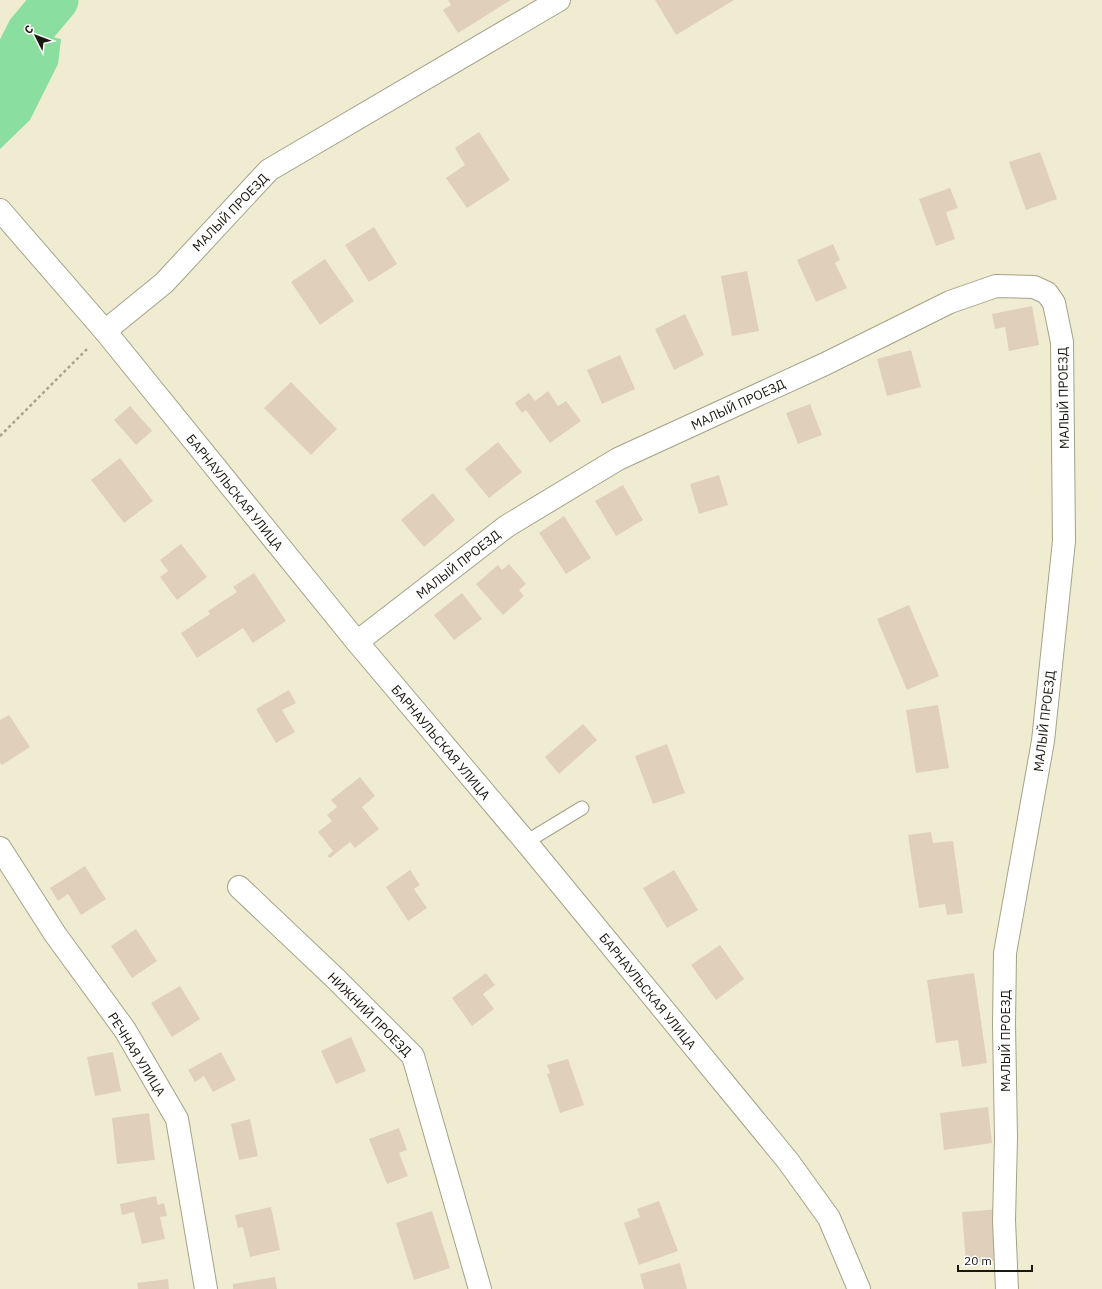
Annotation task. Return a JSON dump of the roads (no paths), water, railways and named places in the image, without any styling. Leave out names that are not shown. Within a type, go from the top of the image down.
[{"type":"street","name":"МАЛЫЙ ПРОЕЗД","points":[[105,331],[164,283],[269,170],[559,0]]},
{"type":"street","name":"БАРНАУЛЬСКАЯ УЛИЦА","points":[[0,210],[105,331],[357,642],[526,842],[788,1161],[829,1218],[859,1289]]},
{"type":"street","name":"МАЛЫЙ ПРОЕЗД","points":[[357,642],[507,526],[618,458],[825,364],[950,302],[996,286],[1034,287],[1047,293],[1054,303],[1062,342],[1064,541],[1043,741],[1005,954],[1006,1138],[1004,1220],[1007,1289]]},
{"type":"street","name":"РЕЧНАЯ УЛИЦА","points":[[0,848],[55,934],[125,1030],[177,1119],[206,1289]]},
{"type":"street","name":"НИЖНИЙ ПРОЕЗД","points":[[239,887],[336,979],[413,1056],[480,1289]]},
{"type":"lane","points":[[526,842],[582,808]]},
{"type":"waterway","points":[[0,89],[29,32],[56,0]]}]
